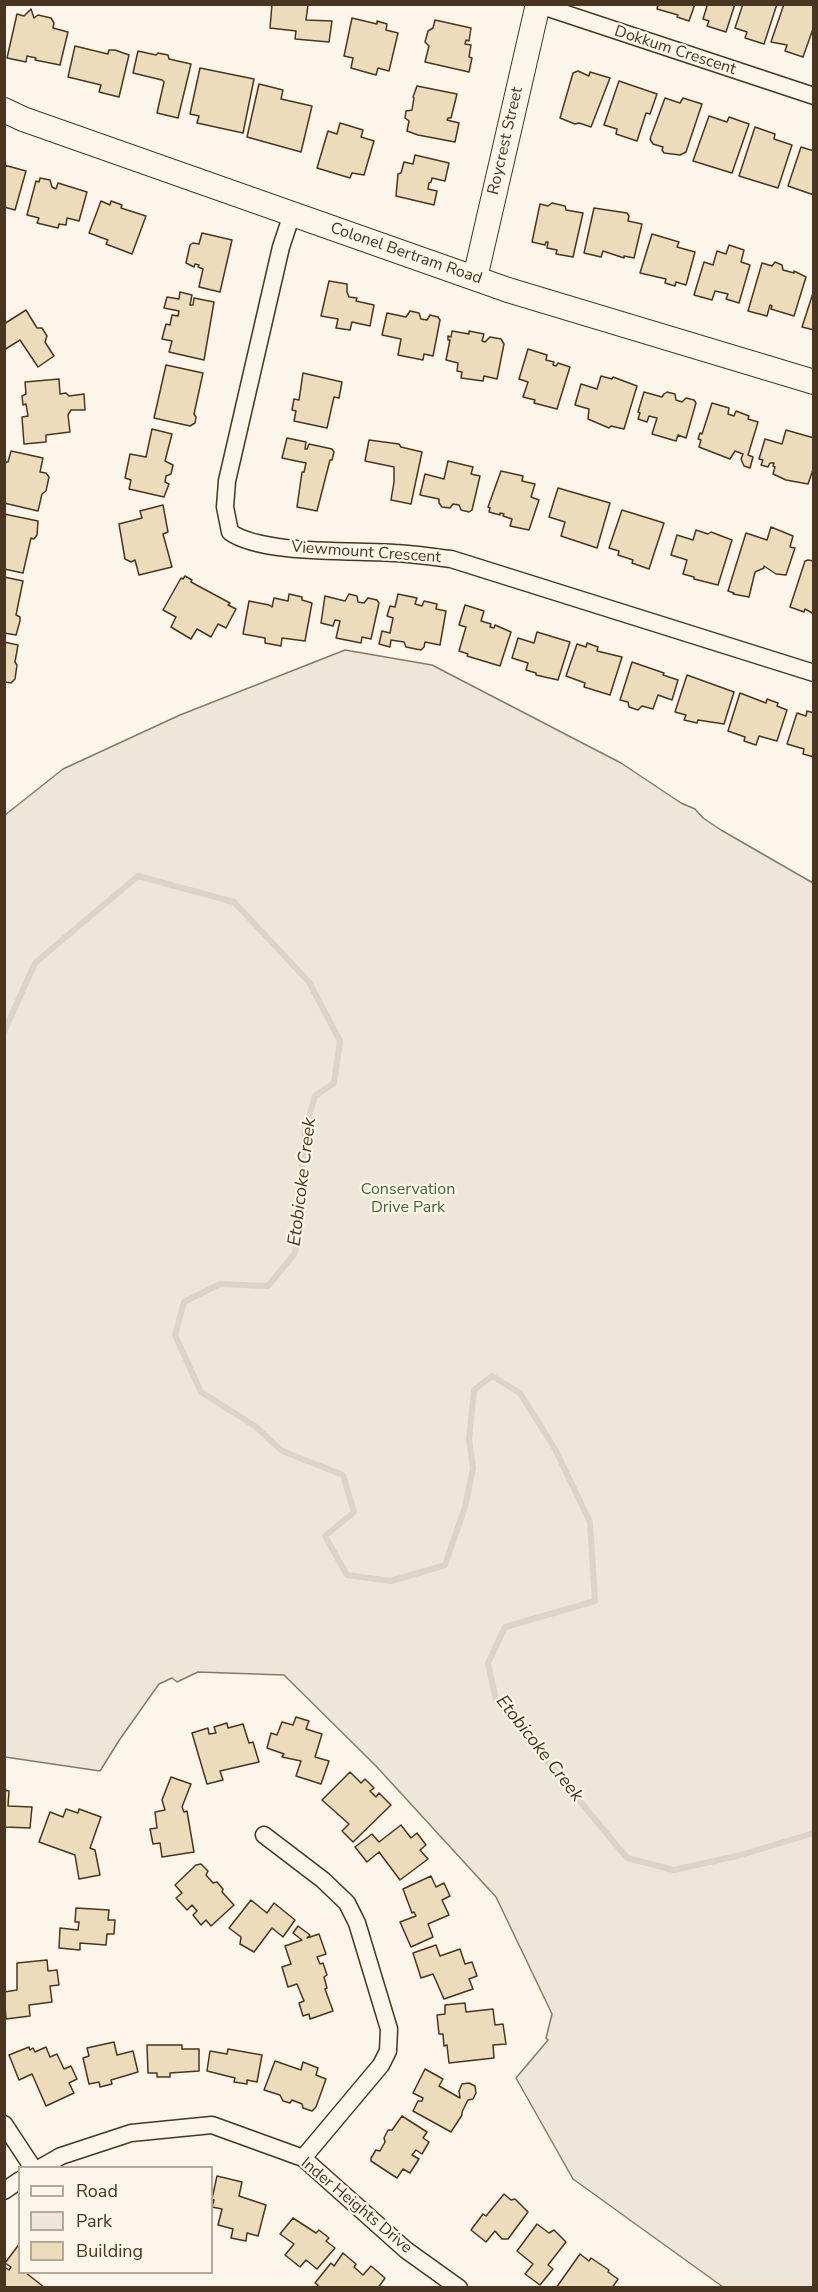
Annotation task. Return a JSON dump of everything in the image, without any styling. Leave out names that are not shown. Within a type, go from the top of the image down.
[{"type":"street","name":"Dokkum Crescent","points":[[537,5],[813,96]]},
{"type":"street","name":"Roycrest Street","points":[[475,278],[537,5]]},
{"type":"street","name":"Colonel Bertram Road","points":[[4,111],[508,290],[813,382]]},
{"type":"street","name":"Viewmount Crescent","points":[[292,214],[281,247],[227,481],[225,507],[230,532],[237,537],[256,542],[299,549],[396,553],[451,559],[813,674]]},
{"type":"street","points":[[264,1835],[323,1880],[347,1903],[357,1923],[389,2029],[388,2051],[381,2065],[303,2158]]},
{"type":"street","points":[[4,2124],[32,2166]]},
{"type":"street","name":"Inder Heights Drive","points":[[44,2166],[61,2156],[131,2133],[212,2126],[303,2158],[406,2250],[459,2288]]},
{"type":"street","points":[[4,2190],[18,2181]]},
{"type":"green space","name":"Conservation Drive Park","points":[[345,650],[432,665],[621,763],[681,803],[695,809],[703,818],[721,830],[813,883],[813,2287],[723,2287],[573,2179],[516,2078],[548,2040],[546,2038],[552,2014],[496,1897],[376,1766],[284,1675],[198,1672],[177,1682],[172,1678],[159,1684],[100,1771],[5,1757],[5,815],[63,769],[180,715]]},
{"type":"building","points":[[272,4],[308,5],[306,20],[332,21],[329,42],[295,39],[296,31],[270,28]]},
{"type":"building","points":[[658,4],[695,4],[689,21],[657,9]]},
{"type":"building","points":[[703,4],[735,4],[726,32],[707,26],[709,21],[703,19],[707,6]]},
{"type":"building","points":[[743,4],[777,4],[764,44],[745,38],[747,32],[735,28]]},
{"type":"building","points":[[784,4],[814,4],[814,26],[803,57],[785,51],[787,45],[771,42]]},
{"type":"building","points":[[31,9],[34,18],[38,15],[51,18],[54,23],[53,28],[68,32],[60,65],[27,56],[26,62],[7,58],[17,14],[24,16]]},
{"type":"building","points":[[352,18],[387,24],[386,30],[398,33],[389,71],[378,68],[376,75],[351,68],[353,58],[344,56]]},
{"type":"building","points":[[435,20],[471,28],[469,41],[466,40],[465,44],[471,45],[469,57],[472,58],[469,72],[425,62],[429,46],[425,42],[428,31],[433,28]]},
{"type":"building","points":[[75,46],[108,54],[109,50],[115,50],[129,55],[119,97],[99,92],[101,85],[68,77]]},
{"type":"building","points":[[138,51],[168,55],[169,59],[191,64],[178,118],[157,113],[164,82],[162,80],[133,73]]},
{"type":"building","points":[[200,68],[254,79],[243,133],[197,123],[199,116],[190,114]]},
{"type":"building","points":[[578,71],[589,76],[590,72],[610,78],[591,127],[560,118],[573,73]]},
{"type":"building","points":[[619,81],[657,94],[650,114],[646,113],[637,141],[616,134],[617,129],[604,125]]},
{"type":"building","points":[[259,84],[283,90],[281,99],[312,106],[301,152],[247,137]]},
{"type":"building","points":[[417,86],[457,94],[451,118],[447,120],[459,123],[455,142],[407,131],[409,121],[405,118],[406,111],[412,110]]},
{"type":"building","points":[[665,98],[680,103],[683,98],[702,104],[686,152],[680,155],[664,153],[663,147],[653,144],[650,139]]},
{"type":"building","points":[[709,116],[727,122],[729,117],[749,124],[732,173],[693,161]]},
{"type":"building","points":[[340,123],[363,130],[361,137],[374,141],[364,175],[352,173],[350,178],[317,168],[328,131],[337,134]]},
{"type":"building","points":[[755,127],[775,134],[774,139],[792,145],[778,188],[739,176]]},
{"type":"building","points":[[801,147],[814,151],[814,195],[788,186]]},
{"type":"building","points":[[415,155],[449,163],[445,181],[432,178],[429,183],[428,189],[437,191],[434,205],[396,196],[398,174],[401,173],[404,162],[413,164]]},
{"type":"building","points":[[4,165],[26,171],[15,210],[4,207]]},
{"type":"building","points":[[40,178],[50,180],[52,187],[56,189],[58,183],[87,192],[79,221],[67,218],[66,225],[59,224],[58,228],[37,223],[39,218],[27,215],[36,181],[39,182]]},
{"type":"building","points":[[101,201],[110,205],[111,201],[122,205],[121,208],[146,216],[132,254],[106,244],[108,240],[89,233]]},
{"type":"building","points":[[552,203],[565,206],[566,210],[583,213],[573,257],[556,254],[557,250],[547,248],[548,242],[545,245],[532,242],[540,204],[548,206]]},
{"type":"building","points":[[594,208],[627,213],[628,221],[642,224],[634,258],[624,256],[624,258],[603,251],[601,257],[584,253]]},
{"type":"building","points":[[202,233],[232,240],[220,292],[199,287],[203,269],[198,267],[199,265],[195,264],[194,267],[186,263],[190,245],[199,244]]},
{"type":"building","points":[[652,234],[679,242],[677,247],[695,252],[686,285],[676,282],[675,286],[665,283],[666,279],[640,273]]},
{"type":"building","points":[[729,245],[744,250],[741,262],[750,265],[739,303],[726,299],[728,294],[715,291],[712,300],[694,295],[704,262],[713,265],[717,251],[726,254]]},
{"type":"building","points":[[775,262],[782,265],[783,270],[794,273],[794,271],[806,277],[794,316],[771,309],[770,305],[767,316],[748,311],[762,263],[772,266]]},
{"type":"building","points":[[329,281],[347,284],[349,297],[374,305],[370,326],[352,322],[350,330],[336,328],[338,319],[321,316]]},
{"type":"building","points":[[814,290],[814,330],[802,327]]},
{"type":"building","points":[[180,292],[192,295],[190,305],[193,305],[194,298],[214,302],[204,360],[169,352],[172,341],[162,339],[166,324],[170,325],[172,315],[178,316],[179,311],[164,308],[167,297],[179,299]]},
{"type":"building","points":[[26,310],[37,328],[42,328],[47,336],[45,342],[54,356],[38,367],[20,340],[4,350],[4,324]]},
{"type":"building","points":[[410,311],[419,313],[421,319],[427,320],[430,315],[440,320],[433,356],[424,354],[423,360],[398,355],[401,339],[382,335],[387,313],[406,317]]},
{"type":"building","points":[[452,331],[484,334],[482,341],[485,342],[490,337],[501,339],[504,344],[497,379],[484,376],[483,381],[461,378],[462,372],[457,371],[458,363],[446,360],[450,340],[448,336],[451,337]]},
{"type":"building","points":[[528,349],[547,355],[546,360],[554,362],[553,365],[556,366],[558,363],[570,367],[557,409],[534,403],[535,400],[523,397],[528,382],[519,379]]},
{"type":"building","points":[[166,365],[203,373],[194,414],[195,423],[190,426],[154,418]]},
{"type":"building","points":[[303,373],[342,382],[339,398],[334,397],[327,428],[294,421],[296,411],[292,410],[294,399],[299,400]]},
{"type":"building","points":[[601,376],[612,379],[613,377],[637,386],[624,429],[611,426],[609,428],[588,419],[589,409],[575,405],[581,384],[597,389]]},
{"type":"building","points":[[59,379],[60,394],[66,393],[69,396],[84,394],[85,410],[71,410],[68,415],[70,432],[46,435],[46,442],[24,444],[22,417],[28,416],[22,396],[26,394],[25,382]]},
{"type":"building","points":[[644,392],[662,397],[667,392],[675,394],[676,400],[682,402],[686,398],[694,400],[696,403],[686,438],[678,435],[676,441],[652,434],[657,418],[649,416],[647,422],[638,419]]},
{"type":"building","points":[[712,403],[729,408],[728,414],[734,416],[736,411],[758,422],[748,455],[753,457],[750,468],[744,466],[741,459],[743,454],[735,451],[730,459],[699,447],[701,440],[698,439],[700,433],[702,434]]},
{"type":"building","points":[[152,429],[172,434],[165,461],[173,465],[171,474],[166,476],[165,482],[169,484],[164,497],[129,489],[131,480],[125,478],[130,454],[146,457]]},
{"type":"building","points":[[786,430],[814,438],[814,467],[808,484],[786,480],[773,474],[774,463],[770,463],[768,467],[761,465],[763,460],[759,459],[765,439],[782,444]]},
{"type":"building","points":[[287,438],[306,442],[305,449],[309,444],[332,449],[334,452],[317,511],[297,507],[302,472],[304,472],[306,463],[282,458]]},
{"type":"building","points":[[369,440],[399,444],[401,447],[422,452],[411,504],[391,500],[394,467],[365,461]]},
{"type":"building","points":[[11,451],[43,458],[40,472],[46,473],[49,477],[38,511],[4,503],[4,467]]},
{"type":"building","points":[[448,461],[473,467],[471,474],[480,476],[472,510],[469,512],[461,510],[459,505],[453,504],[450,508],[442,507],[439,499],[420,495],[425,474],[444,479]]},
{"type":"building","points":[[501,471],[523,476],[522,481],[535,484],[531,497],[539,500],[529,530],[510,526],[512,519],[503,516],[504,514],[489,512],[488,507]]},
{"type":"building","points":[[558,488],[610,503],[597,548],[561,536],[565,522],[549,517]]},
{"type":"building","points":[[163,505],[168,532],[163,534],[172,567],[139,575],[135,560],[131,562],[125,559],[119,524],[142,518],[140,511]]},
{"type":"building","points":[[622,510],[664,523],[649,569],[632,563],[633,560],[618,555],[619,551],[609,548]]},
{"type":"building","points":[[4,514],[38,521],[37,535],[34,539],[31,538],[23,573],[4,569]]},
{"type":"building","points":[[771,527],[793,536],[790,547],[795,548],[786,575],[776,574],[764,566],[755,572],[749,597],[728,591],[746,533],[767,540]]},
{"type":"building","points":[[696,530],[708,534],[711,532],[732,540],[718,585],[683,574],[687,560],[671,555],[677,535],[693,540]]},
{"type":"building","points":[[805,561],[814,561],[814,614],[805,609],[804,612],[790,607]]},
{"type":"building","points":[[185,576],[236,609],[226,628],[218,624],[211,637],[197,629],[191,639],[171,627],[176,617],[163,610],[181,578]]},
{"type":"building","points":[[4,577],[23,581],[16,615],[20,617],[20,621],[16,635],[4,633]]},
{"type":"building","points":[[289,594],[302,597],[302,600],[312,603],[305,641],[282,638],[281,646],[265,643],[265,638],[243,634],[249,601],[272,607],[274,598],[288,601]]},
{"type":"building","points":[[349,594],[357,596],[358,602],[364,603],[368,598],[377,600],[379,603],[371,639],[362,637],[361,643],[336,638],[340,621],[335,620],[333,626],[321,623],[325,596],[345,601]]},
{"type":"building","points":[[398,594],[417,598],[415,604],[422,606],[424,601],[437,604],[436,609],[446,611],[440,645],[425,642],[421,650],[406,647],[404,642],[391,640],[390,647],[379,644],[382,631],[390,633],[393,618],[387,616],[390,606],[395,607]]},
{"type":"building","points":[[465,605],[484,611],[481,621],[491,624],[490,627],[494,628],[495,625],[511,632],[500,666],[467,656],[468,654],[459,651],[466,627],[459,625]]},
{"type":"building","points":[[537,632],[570,642],[558,680],[536,675],[526,670],[528,663],[512,658],[518,638],[534,643]]},
{"type":"building","points":[[4,642],[18,645],[15,679],[11,683],[5,682],[4,686]]},
{"type":"building","points":[[587,643],[598,647],[597,651],[622,657],[610,695],[584,687],[585,683],[566,676],[577,644],[586,647]]},
{"type":"building","points":[[632,662],[678,680],[672,700],[658,695],[653,709],[642,706],[638,710],[629,707],[628,702],[620,700]]},
{"type":"building","points":[[687,675],[734,692],[724,724],[684,720],[686,715],[675,712]]},
{"type":"building","points":[[740,693],[766,703],[767,699],[787,710],[777,741],[759,736],[756,745],[744,741],[745,737],[728,731]]},
{"type":"building","points":[[807,711],[814,713],[814,757],[803,754],[804,749],[787,744],[797,713],[806,716]]},
{"type":"building","points":[[296,1717],[309,1721],[306,1729],[322,1734],[315,1757],[329,1761],[321,1784],[296,1776],[301,1761],[282,1757],[284,1754],[267,1748],[271,1733],[277,1735],[282,1722],[293,1725]]},
{"type":"building","points":[[227,1723],[228,1728],[243,1724],[249,1743],[253,1742],[259,1762],[220,1771],[223,1780],[207,1784],[192,1733],[208,1728],[209,1734],[216,1733],[214,1727]]},
{"type":"building","points":[[350,1772],[361,1783],[365,1779],[374,1788],[370,1791],[376,1797],[379,1793],[391,1805],[353,1842],[342,1831],[349,1824],[322,1800]]},
{"type":"building","points":[[171,1777],[191,1784],[182,1807],[184,1812],[187,1811],[194,1852],[162,1857],[160,1843],[153,1844],[150,1829],[157,1828],[155,1812],[165,1810],[162,1800]]},
{"type":"building","points":[[4,1790],[9,1791],[8,1806],[32,1807],[30,1828],[5,1827]]},
{"type":"building","points":[[66,1809],[78,1813],[79,1809],[101,1817],[90,1848],[95,1850],[100,1875],[79,1879],[75,1855],[39,1842],[50,1812],[63,1817]]},
{"type":"building","points":[[401,1825],[411,1838],[417,1833],[426,1845],[420,1850],[428,1859],[400,1880],[379,1852],[367,1862],[355,1847],[372,1834],[379,1842]]},
{"type":"building","points":[[201,1864],[208,1871],[206,1875],[213,1883],[217,1882],[223,1889],[222,1892],[234,1905],[211,1926],[206,1920],[201,1925],[193,1915],[197,1911],[192,1905],[187,1910],[176,1898],[182,1893],[175,1885],[196,1865]]},
{"type":"building","points":[[431,1876],[436,1887],[444,1883],[450,1896],[442,1900],[449,1915],[428,1924],[433,1937],[411,1947],[400,1922],[416,1916],[414,1912],[412,1913],[403,1889]]},
{"type":"building","points":[[251,1900],[267,1913],[274,1903],[295,1920],[283,1937],[272,1928],[254,1952],[240,1944],[241,1937],[229,1928]]},
{"type":"building","points":[[76,1908],[109,1910],[108,1920],[115,1920],[114,1934],[107,1934],[106,1945],[80,1943],[80,1950],[59,1948],[60,1928],[78,1930],[79,1922],[75,1922]]},
{"type":"building","points":[[298,1926],[310,1935],[307,1938],[319,1934],[326,1954],[317,1957],[320,1964],[323,1963],[327,1975],[324,1977],[327,1988],[325,1989],[333,2011],[310,2019],[309,2014],[303,2016],[299,2003],[304,2001],[297,1984],[288,1987],[282,1967],[291,1964],[285,1946],[302,1940],[293,1933]]},
{"type":"building","points":[[436,1945],[440,1956],[460,1949],[465,1964],[472,1962],[477,1976],[469,1979],[473,1989],[444,1999],[433,1974],[421,1978],[413,1953]]},
{"type":"building","points":[[47,1960],[48,1971],[57,1970],[59,1985],[50,1986],[52,2002],[29,2005],[30,2016],[6,2019],[4,1992],[17,1990],[17,1963]]},
{"type":"building","points":[[465,2003],[466,2012],[493,2009],[495,2025],[503,2024],[506,2044],[493,2045],[494,2058],[449,2063],[447,2045],[444,2046],[443,2034],[439,2034],[437,2015],[445,2014],[445,2005]]},
{"type":"building","points":[[114,2042],[117,2055],[133,2051],[138,2072],[111,2080],[112,2084],[100,2087],[99,2082],[89,2084],[83,2058],[89,2056],[87,2048]]},
{"type":"building","points":[[147,2045],[182,2045],[182,2049],[199,2049],[199,2071],[170,2073],[170,2077],[157,2077],[157,2073],[148,2073]]},
{"type":"building","points":[[29,2047],[35,2052],[46,2047],[50,2057],[57,2054],[64,2069],[71,2066],[77,2079],[69,2083],[74,2093],[46,2106],[32,2074],[19,2080],[9,2055]]},
{"type":"building","points":[[228,2049],[262,2055],[257,2082],[247,2080],[247,2084],[234,2082],[235,2078],[207,2071],[210,2051],[227,2054]]},
{"type":"building","points":[[275,2061],[301,2070],[303,2062],[318,2068],[316,2075],[326,2079],[316,2107],[312,2111],[292,2100],[290,2103],[283,2101],[280,2095],[264,2090]]},
{"type":"building","points":[[425,2069],[443,2079],[439,2086],[460,2098],[459,2091],[462,2084],[469,2083],[475,2086],[476,2093],[473,2099],[468,2100],[451,2132],[413,2111],[418,2101],[422,2101],[423,2098],[413,2093]]},
{"type":"building","points":[[402,2116],[427,2132],[423,2138],[429,2142],[422,2154],[416,2150],[412,2155],[419,2159],[410,2173],[403,2169],[397,2178],[371,2161],[371,2158],[376,2150],[380,2151],[388,2130],[392,2130]]},
{"type":"building","points":[[217,2176],[242,2182],[239,2196],[266,2205],[258,2236],[247,2233],[246,2241],[231,2238],[233,2229],[218,2225],[222,2209],[213,2207]]},
{"type":"building","points":[[504,2194],[511,2200],[515,2199],[528,2212],[508,2239],[502,2239],[495,2231],[486,2242],[471,2230],[483,2214],[486,2216]]},
{"type":"building","points":[[293,2218],[316,2233],[319,2230],[329,2238],[326,2241],[335,2248],[317,2269],[306,2260],[300,2267],[285,2255],[294,2244],[280,2234]]},
{"type":"building","points":[[537,2224],[549,2233],[554,2230],[566,2242],[548,2265],[553,2269],[540,2285],[525,2274],[533,2264],[517,2251]]},
{"type":"building","points":[[18,2246],[18,2274],[28,2274],[45,2288],[4,2288],[4,2270],[6,2268],[9,2270],[11,2267],[5,2263]]},
{"type":"building","points":[[343,2253],[356,2264],[354,2267],[363,2275],[371,2266],[385,2278],[378,2288],[317,2288],[318,2285],[315,2283],[331,2263],[334,2266]]},
{"type":"building","points":[[580,2254],[589,2261],[591,2258],[618,2279],[612,2288],[556,2288]]},
{"type":"waterway","name":"Etobicoke Creek","points":[[4,1032],[35,963],[138,876],[234,902],[309,982],[340,1041],[334,1083],[315,1096],[305,1130],[295,1253],[268,1286],[220,1284],[184,1302],[175,1335],[201,1392],[255,1426],[282,1451],[343,1475],[354,1512],[325,1536],[347,1575],[391,1581],[445,1565],[465,1507],[473,1468],[469,1439],[474,1390],[492,1376],[520,1393],[555,1449],[590,1522],[595,1601],[505,1627],[488,1663],[496,1700],[627,1858],[674,1870],[737,1856],[814,1833]]}]
